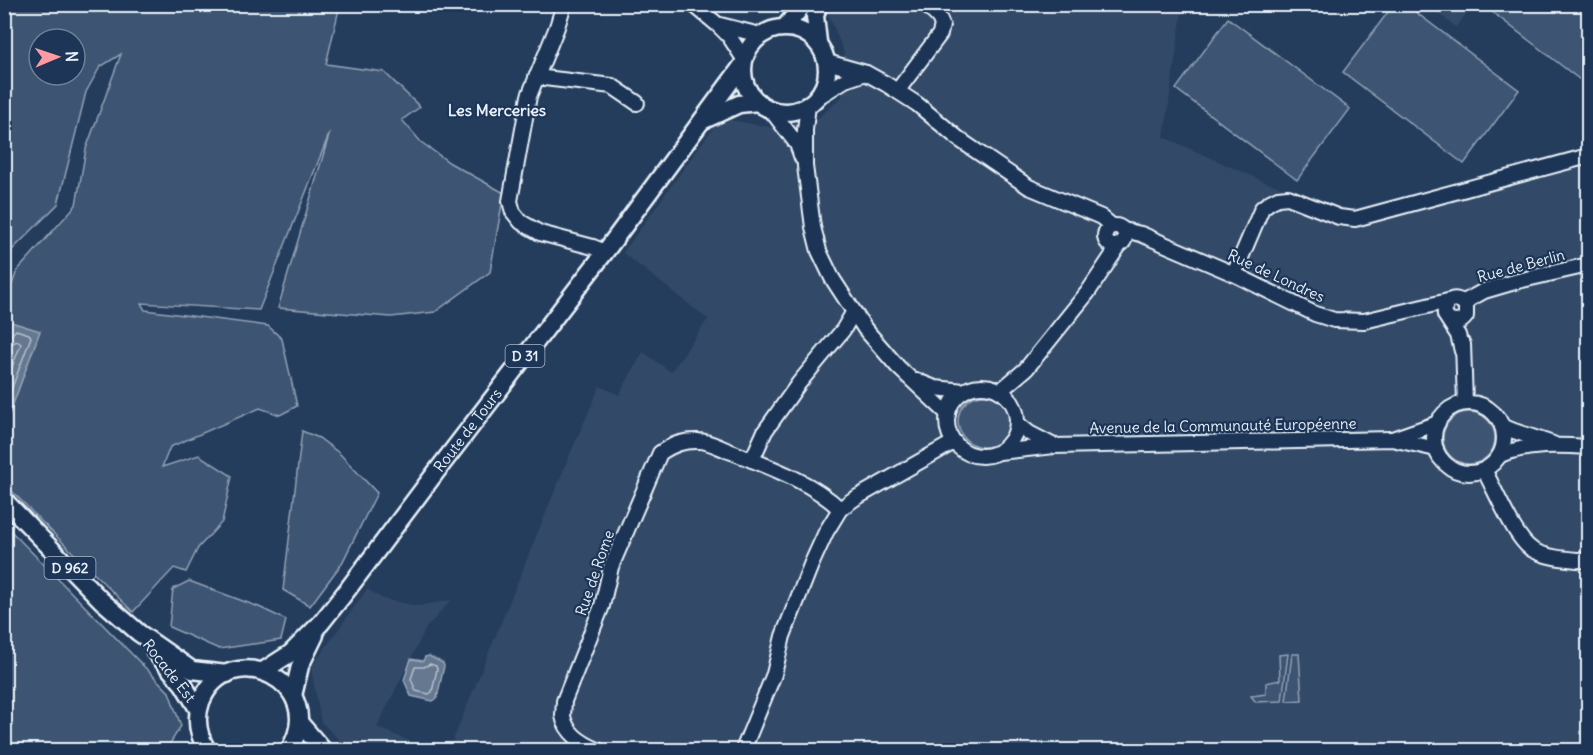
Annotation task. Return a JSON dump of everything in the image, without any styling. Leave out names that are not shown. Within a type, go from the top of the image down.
[{"type":"main road","points":[[785,27],[804,4]]},
{"type":"main road","points":[[818,42],[803,31],[785,27],[772,29],[760,35],[747,50],[743,63],[746,87],[764,106],[783,112],[796,111],[813,101],[824,86],[827,74],[823,51],[818,42],[815,16],[819,4]]},
{"type":"main road","name":"Route de Tours","points":[[263,671],[291,653],[321,623],[605,252],[743,63]]},
{"type":"main road","name":"Route de Tours","points":[[700,122],[739,104],[764,106]]},
{"type":"main road","name":"Rocade Est","points":[[4,501],[101,600],[139,633],[192,670],[226,674],[250,669],[263,671]]},
{"type":"main road","name":"Route de Tours","points":[[293,696],[300,666],[321,623]]},
{"type":"main road","name":"Rocade Est","points":[[139,633],[183,684],[198,709]]},
{"type":"main road","points":[[263,671],[281,681],[293,696],[298,708],[299,722],[296,736],[289,750]]},
{"type":"main road","points":[[204,748],[197,721],[198,709],[204,695],[226,674]]},
{"type":"main road","points":[[299,722],[323,750]]},
{"type":"street","points":[[564,4],[529,96],[510,201],[513,212],[521,222],[540,233],[605,252]]},
{"type":"street","points":[[693,4],[729,36],[743,63]]},
{"type":"street","points":[[898,90],[940,34],[942,25],[939,18],[925,4]]},
{"type":"street","points":[[718,24],[760,35]]},
{"type":"street","name":"Rue de Londres","points":[[826,62],[866,73],[898,90],[960,140],[1029,188],[1101,217],[1115,236],[1141,234],[1234,274],[1316,314],[1334,320],[1364,321],[1448,302]]},
{"type":"street","points":[[866,73],[845,80],[813,101],[805,130],[805,166],[813,227],[819,251],[853,313],[898,367],[948,414]]},
{"type":"street","points":[[536,77],[612,86],[637,103]]},
{"type":"street","points":[[764,106],[797,144],[805,166]]},
{"type":"street","points":[[1234,274],[1263,208],[1278,198],[1288,197],[1339,217],[1354,219],[1588,156]]},
{"type":"street","points":[[1000,391],[1026,369],[1088,292],[1101,272],[1115,236]]},
{"type":"street","name":"Rue de Berlin","points":[[1465,309],[1484,291],[1588,265]]},
{"type":"street","points":[[1462,351],[1458,335],[1445,315],[1444,308],[1448,302],[1455,299],[1465,309],[1462,351],[1465,403]]},
{"type":"street","points":[[1419,308],[1457,322],[1464,319],[1465,309]]},
{"type":"street","points":[[752,460],[765,431],[799,382],[843,330],[853,313]]},
{"type":"street","points":[[1012,403],[1026,369]]},
{"type":"street","points":[[909,378],[935,388],[964,391]]},
{"type":"street","points":[[973,387],[991,387],[1000,391],[1007,396],[1017,413],[1018,424],[1015,435],[1009,445],[999,452],[981,457],[971,455],[954,442],[949,433],[947,424],[951,405],[964,391],[973,387]]},
{"type":"street","points":[[1465,403],[1487,408],[1496,416],[1502,426],[1504,441],[1500,455],[1493,464],[1474,473],[1464,473],[1446,465],[1436,449],[1434,440],[1438,423],[1449,410],[1465,403]]},
{"type":"street","name":"Avenue de la Communauté Européenne","points":[[1392,439],[1438,423]]},
{"type":"street","name":"Avenue de la Communauté Européenne","points":[[1018,424],[1029,433],[1054,446]]},
{"type":"street","points":[[1502,426],[1558,445]]},
{"type":"street","name":"Avenue de la Communauté Européenne","points":[[999,452],[1054,446],[1392,439],[1436,449]]},
{"type":"street","name":"Rue de Rome","points":[[598,750],[570,732],[563,717],[564,701],[602,606],[611,567],[660,453],[686,440],[702,441],[752,460],[813,488],[840,509]]},
{"type":"street","points":[[743,750],[770,683],[783,636],[811,565],[826,532],[840,509],[954,442]]},
{"type":"street","points":[[1500,455],[1514,450],[1558,445],[1588,447]]},
{"type":"street","points":[[1484,470],[1518,532],[1530,548],[1543,554],[1588,561]]},
{"type":"shaded area","points":[[1394,4],[1406,5],[1519,90],[1464,164],[1343,72]]},
{"type":"shaded area","points":[[5,5],[340,5],[326,64],[384,72],[420,107],[402,120],[421,142],[450,163],[504,193],[490,272],[435,312],[391,317],[278,308],[330,132],[259,310],[141,303],[145,310],[268,326],[282,339],[297,406],[280,415],[260,408],[170,447],[162,467],[199,455],[232,476],[222,522],[198,548],[186,572],[174,568],[133,612],[4,481],[5,303],[17,271],[76,205],[86,149],[121,54],[100,67],[86,92],[58,204],[5,257]]},
{"type":"shaded area","points":[[826,5],[1183,5],[1164,137],[1265,182],[1349,210],[1588,149],[1588,750],[449,750],[600,386],[619,395],[643,352],[671,372],[708,319],[623,253],[713,128],[730,120],[769,127],[817,119],[842,97],[844,52]]},
{"type":"shaded area","points":[[1427,5],[1473,5],[1456,27]]},
{"type":"shaded area","points":[[1496,5],[1588,5],[1588,86],[1491,11]]},
{"type":"shaded area","points":[[1228,18],[1350,109],[1297,180],[1176,89]]},
{"type":"shaded area","points":[[979,395],[989,395],[1003,402],[1010,421],[1003,440],[989,447],[979,447],[969,443],[962,436],[958,426],[958,416],[962,406],[969,399]]},
{"type":"shaded area","points":[[1464,412],[1474,412],[1488,419],[1495,438],[1488,457],[1474,464],[1464,464],[1454,460],[1447,453],[1443,443],[1443,433],[1447,423],[1454,416]]},
{"type":"shaded area","points":[[302,431],[319,438],[339,453],[377,493],[342,563],[310,606],[283,590]]},
{"type":"shaded area","points":[[4,524],[169,692],[181,726],[166,750],[5,750]]},
{"type":"shaded area","points":[[189,581],[259,607],[286,620],[281,640],[219,649],[169,627],[173,589]]},
{"type":"shaded area","points":[[367,589],[383,599],[418,606],[451,600],[426,628],[377,727],[430,750],[350,750],[321,722],[311,668]]},
{"type":"shaded area","points":[[1288,654],[1282,701],[1256,702],[1251,696],[1266,694],[1266,683],[1280,680],[1279,655]]},
{"type":"shaded area","points":[[1292,654],[1299,654],[1302,700],[1286,701]]},
{"type":"water","points":[[11,322],[40,331],[5,426],[5,339]]},
{"type":"water","points":[[429,656],[443,663],[444,666],[437,698],[433,701],[411,696],[404,680],[411,659],[423,661]]},
{"type":"district","name":"Les Merceries","points":[[497,110]]}]
